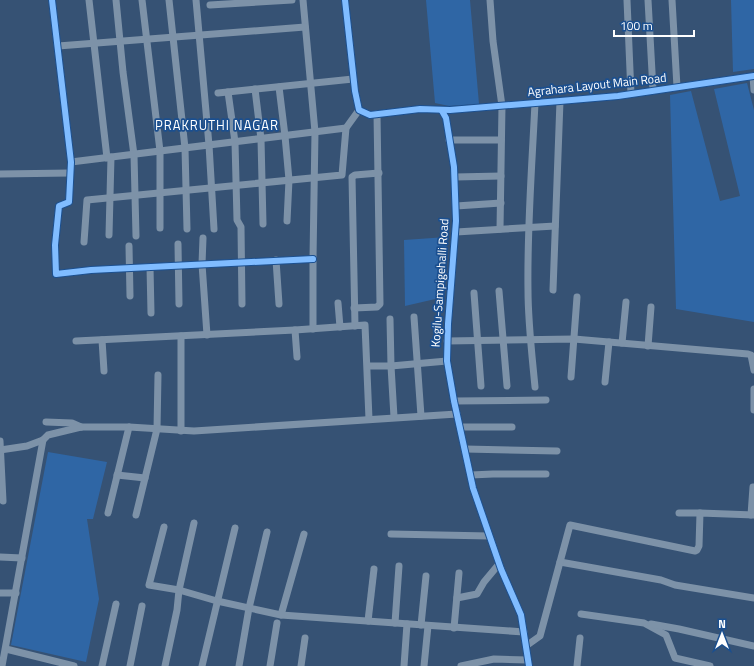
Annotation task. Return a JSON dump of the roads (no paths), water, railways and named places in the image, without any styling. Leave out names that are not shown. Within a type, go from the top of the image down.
[{"type":"street","points":[[52,0],[71,162],[69,202],[59,206],[55,245],[56,274],[130,268],[313,259]]},
{"type":"street","points":[[89,0],[109,158],[109,235]]},
{"type":"street","points":[[116,0],[123,72],[134,155],[136,236]]},
{"type":"street","points":[[142,0],[160,151],[160,228]]},
{"type":"street","points":[[169,0],[185,148],[187,229]]},
{"type":"street","points":[[196,0],[210,145],[214,229]]},
{"type":"street","points":[[210,5],[292,0]]},
{"type":"street","points":[[303,0],[315,132],[313,329]]},
{"type":"street","points":[[84,242],[87,200],[342,175],[346,128],[359,110],[353,79],[345,0]]},
{"type":"street","points":[[490,0],[493,41],[502,106],[500,229]]},
{"type":"street","points":[[627,0],[631,94]]},
{"type":"street","points":[[648,0],[653,90]]},
{"type":"street","points":[[672,0],[677,87]]},
{"type":"street","points":[[58,46],[305,27]]},
{"type":"street","points":[[753,76],[754,90]]},
{"type":"street","name":"Agrahara Layout Main Road","points":[[442,110],[560,102],[631,94],[753,76]]},
{"type":"street","points":[[218,93],[353,79]]},
{"type":"street","points":[[279,87],[289,180],[287,221]]},
{"type":"street","points":[[255,90],[261,139],[263,224]]},
{"type":"street","points":[[228,92],[235,142],[237,220],[241,227],[242,304]]},
{"type":"street","points":[[553,290],[560,102]]},
{"type":"street","points":[[534,104],[528,291],[530,339],[535,387]]},
{"type":"street","points":[[359,110],[370,115],[420,109],[442,110]]},
{"type":"street","name":"Kogilu-Sampigehalli Road","points":[[442,110],[446,118],[454,167],[456,206],[456,232],[447,341],[447,361],[473,488],[499,564],[520,616],[524,632],[528,663]]},
{"type":"street","points":[[354,308],[377,307],[380,304],[377,114]]},
{"type":"street","points":[[71,162],[346,128]]},
{"type":"street","points":[[449,140],[501,140]]},
{"type":"street","points":[[0,174],[70,173]]},
{"type":"street","points":[[355,326],[352,177],[355,175],[379,173]]},
{"type":"street","points":[[454,177],[501,176]]},
{"type":"street","points":[[456,206],[501,203]]},
{"type":"street","points":[[456,232],[555,226]]},
{"type":"street","points":[[203,238],[202,264],[207,335]]},
{"type":"street","points":[[178,244],[179,304]]},
{"type":"street","points":[[129,246],[130,296]]},
{"type":"street","points":[[276,260],[279,304]]},
{"type":"street","points":[[150,267],[151,313]]},
{"type":"street","points":[[499,291],[507,386]]},
{"type":"street","points":[[474,293],[481,386]]},
{"type":"street","points":[[571,377],[577,297]]},
{"type":"street","points":[[622,343],[626,302]]},
{"type":"street","points":[[338,303],[340,327]]},
{"type":"street","points":[[648,346],[651,307]]},
{"type":"street","points":[[414,317],[422,416]]},
{"type":"street","points":[[390,319],[394,418]]},
{"type":"street","points":[[76,341],[313,329],[365,324],[368,366],[369,419]]},
{"type":"street","points":[[295,330],[297,357]]},
{"type":"street","points":[[181,336],[181,431]]},
{"type":"street","points":[[447,341],[574,339],[748,354],[753,358],[754,370]]},
{"type":"street","points":[[102,340],[104,370]]},
{"type":"street","points":[[605,382],[610,342]]},
{"type":"street","points":[[368,366],[391,366],[447,361]]},
{"type":"street","points":[[136,515],[157,429],[158,375]]},
{"type":"street","points":[[754,389],[754,410]]},
{"type":"street","points":[[454,401],[546,400]]},
{"type":"street","points":[[0,450],[27,446],[55,433],[81,427],[129,427],[194,432],[457,414]]},
{"type":"street","points":[[46,422],[72,423],[81,427]]},
{"type":"street","points":[[108,513],[129,427]]},
{"type":"street","points":[[460,427],[512,427]]},
{"type":"street","points":[[2,666],[42,440]]},
{"type":"street","points":[[0,441],[3,501]]},
{"type":"street","points":[[465,449],[557,451]]},
{"type":"street","points":[[471,475],[546,474]]},
{"type":"street","points":[[117,475],[145,478]]},
{"type":"street","points":[[679,513],[753,515],[752,487]]},
{"type":"street","points":[[526,646],[540,636],[570,525],[695,551],[699,546],[700,513]]},
{"type":"street","points":[[166,666],[177,610],[179,590],[194,523]]},
{"type":"street","points":[[164,527],[149,585],[179,590],[217,601],[281,615],[524,632]]},
{"type":"street","points":[[202,666],[235,528]]},
{"type":"street","points":[[239,666],[249,608],[267,532]]},
{"type":"street","points":[[281,615],[304,534]]},
{"type":"street","points":[[391,534],[490,536]]},
{"type":"street","points":[[0,557],[22,558]]},
{"type":"street","points":[[560,562],[661,580],[674,585],[754,598]]},
{"type":"street","points":[[457,598],[477,594],[484,582],[499,564]]},
{"type":"street","points":[[395,623],[399,566]]},
{"type":"street","points":[[368,622],[374,569]]},
{"type":"street","points":[[454,628],[459,573]]},
{"type":"street","points":[[424,666],[426,576]]},
{"type":"street","points":[[0,593],[16,593]]},
{"type":"street","points":[[102,666],[116,604]]},
{"type":"street","points":[[130,666],[142,606]]},
{"type":"street","points":[[581,614],[679,629],[754,646]]},
{"type":"street","points":[[270,666],[277,623]]},
{"type":"street","points":[[644,623],[666,635],[675,658],[685,663],[710,666]]},
{"type":"street","points":[[404,666],[407,624]]},
{"type":"street","points":[[301,666],[305,638]]},
{"type":"street","points":[[576,666],[580,638]]},
{"type":"street","points":[[6,649],[74,666]]},
{"type":"street","points":[[461,666],[490,663],[528,663]]},
{"type":"district","name":"PRAKRUTHI NAGAR","points":[[217,125]]}]
